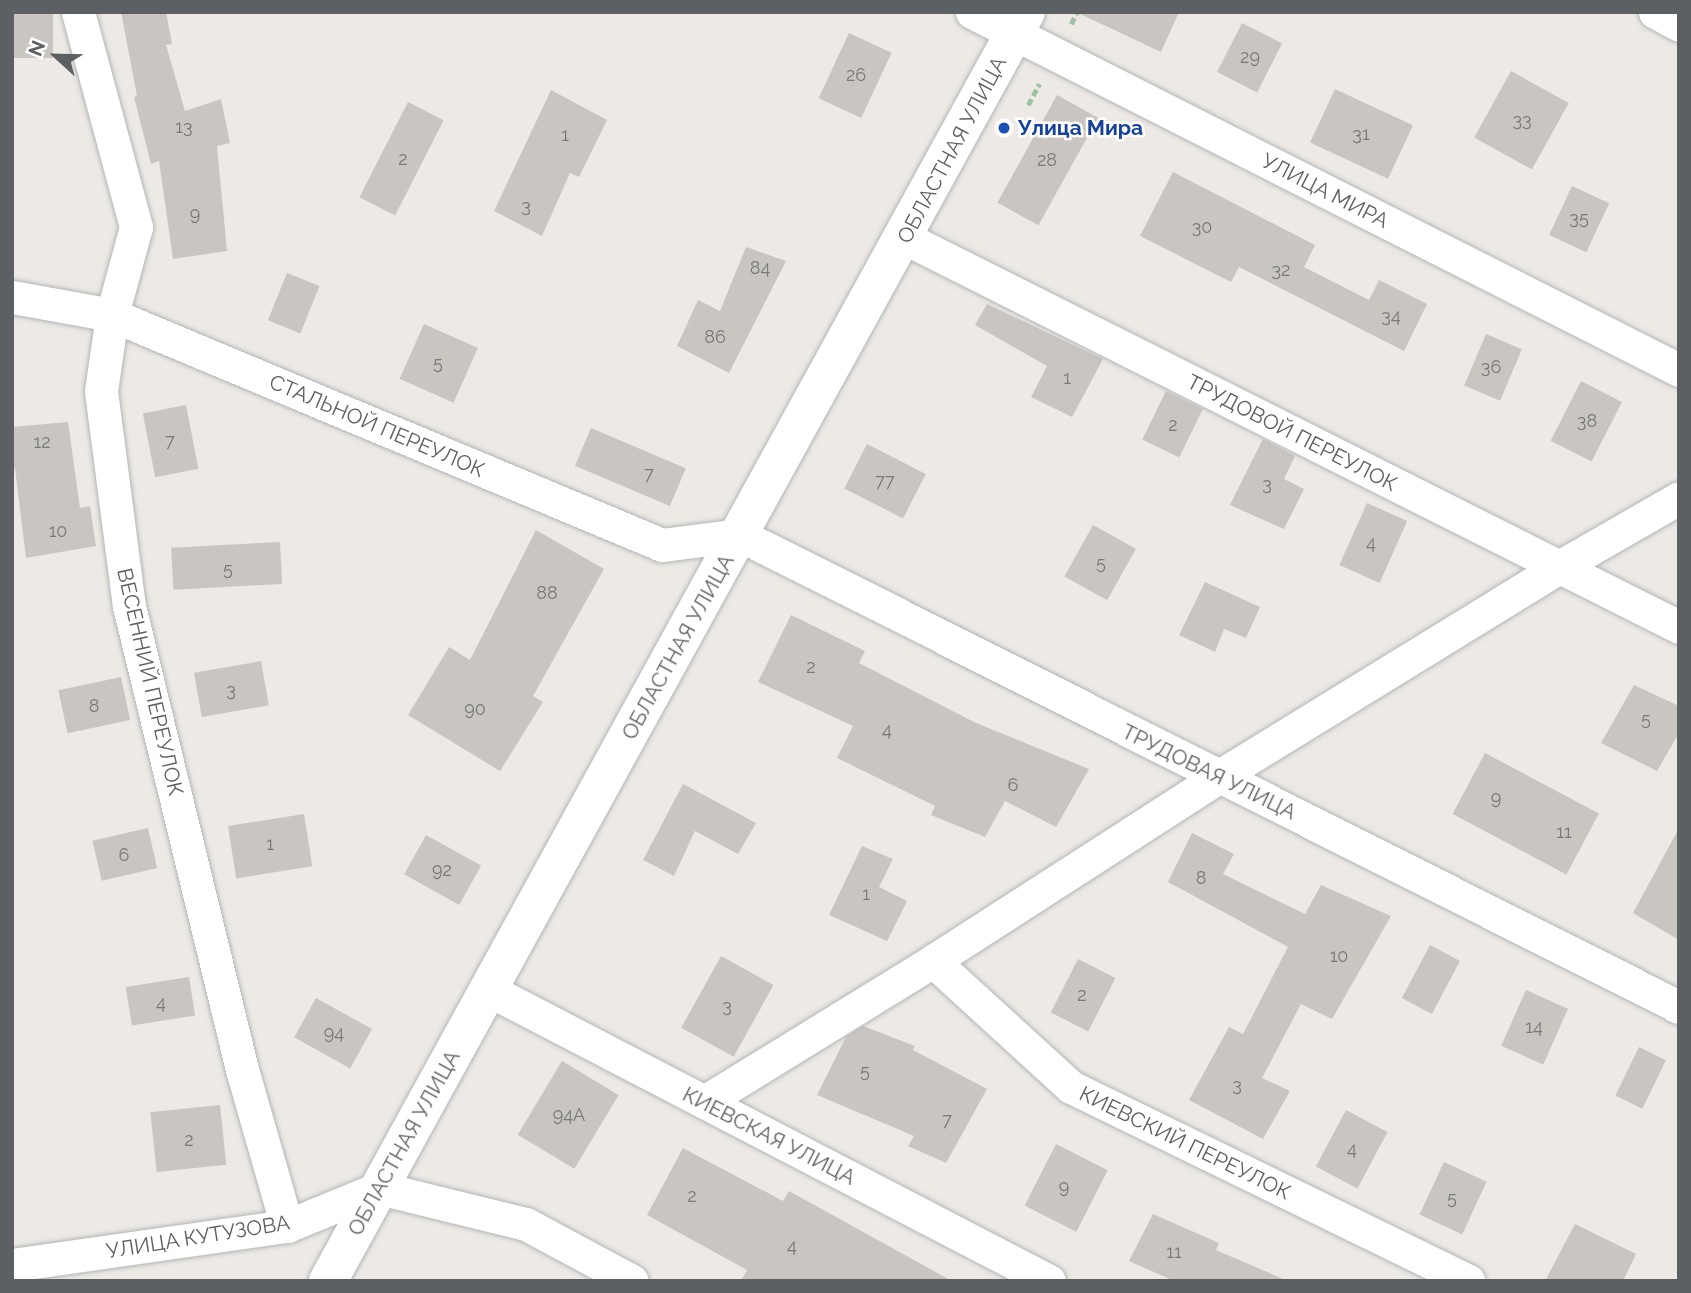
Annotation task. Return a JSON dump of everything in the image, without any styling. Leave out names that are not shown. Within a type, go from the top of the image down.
[{"type":"main road","name":"ОБЛАСТНАЯ УЛИЦА","points":[[328,1281],[905,238],[1020,23]]},
{"type":"street","name":"ВЕСЕННИЙ ПЕРЕУЛОК","points":[[78,12],[136,227],[112,315],[101,391],[129,606],[243,1073],[287,1226]]},
{"type":"street","name":"УЛИЦА МИРА","points":[[972,12],[1020,23],[1679,370]]},
{"type":"street","points":[[1655,12],[1679,25]]},
{"type":"street","name":"ТРУДОВОЙ ПЕРЕУЛОК","points":[[905,238],[1679,627]]},
{"type":"street","name":"СТАЛЬНОЙ ПЕРЕУЛОК","points":[[12,297],[112,315],[662,545],[740,535]]},
{"type":"street","points":[[705,1102],[933,961],[1218,777],[1559,568],[1679,498]]},
{"type":"street","name":"ТРУДОВАЯ УЛИЦА","points":[[740,535],[1679,1007]]},
{"type":"street","name":"КИЕВСКИЙ ПЕРЕУЛОК","points":[[933,961],[1071,1087],[1468,1281]]},
{"type":"street","name":"КИЕВСКАЯ УЛИЦА","points":[[489,990],[1049,1281]]},
{"type":"street","points":[[379,1188],[526,1224],[632,1281]]},
{"type":"street","name":"УЛИЦА КУТУЗОВА","points":[[12,1265],[287,1226],[379,1188]]},
{"type":"building","points":[[12,12],[53,12],[53,58],[12,58]]},
{"type":"building","points":[[121,12],[166,12],[172,44],[166,45],[185,111],[221,99],[230,143],[217,146],[227,251],[173,259],[159,161],[151,164],[134,97],[137,96]]},
{"type":"building","points":[[1076,12],[1179,12],[1161,52]]},
{"type":"building","points":[[1242,23],[1282,43],[1257,92],[1217,72]]},
{"type":"building","points":[[849,33],[892,53],[861,118],[819,98]]},
{"type":"building","points":[[1511,71],[1569,103],[1532,169],[1474,137]]},
{"type":"building","points":[[1335,89],[1413,125],[1388,179],[1310,142]]},
{"type":"building","points":[[551,90],[607,120],[579,177],[570,173],[542,236],[494,211]]},
{"type":"building","points":[[1057,95],[1098,118],[1038,225],[997,203]]},
{"type":"building","points":[[408,102],[444,120],[395,215],[359,197]]},
{"type":"building","points":[[1173,172],[1315,245],[1304,267],[1369,300],[1379,280],[1427,304],[1404,351],[1239,267],[1231,282],[1140,236]]},
{"type":"building","points":[[1572,186],[1609,203],[1586,252],[1549,235]]},
{"type":"building","points":[[746,247],[786,261],[729,373],[677,346],[698,300],[720,311]]},
{"type":"building","points":[[287,273],[319,286],[300,333],[268,320]]},
{"type":"building","points":[[987,304],[1103,359],[1072,417],[1031,397],[1047,366],[975,325]]},
{"type":"building","points":[[424,324],[478,348],[453,403],[400,379]]},
{"type":"building","points":[[1486,334],[1522,349],[1500,401],[1464,386]]},
{"type":"building","points":[[1581,381],[1622,402],[1592,462],[1551,441]]},
{"type":"building","points":[[1166,391],[1203,409],[1179,458],[1142,440]]},
{"type":"building","points":[[186,405],[198,469],[155,477],[143,413]]},
{"type":"building","points":[[68,422],[80,508],[90,506],[96,546],[26,558],[15,468],[12,469],[12,427]]},
{"type":"building","points":[[591,428],[686,468],[670,506],[575,466]]},
{"type":"building","points":[[1263,439],[1295,456],[1284,479],[1304,489],[1284,529],[1230,505]]},
{"type":"building","points":[[867,444],[926,474],[903,519],[844,489]]},
{"type":"building","points":[[1367,503],[1407,521],[1380,583],[1339,565]]},
{"type":"building","points":[[1093,525],[1136,549],[1107,600],[1064,577]]},
{"type":"building","points":[[536,530],[604,569],[533,696],[543,702],[500,771],[408,715],[449,647],[470,660]]},
{"type":"building","points":[[280,542],[282,584],[173,590],[171,548]]},
{"type":"building","points":[[1205,582],[1260,607],[1246,638],[1224,629],[1215,652],[1179,635]]},
{"type":"building","points":[[791,615],[865,651],[859,663],[976,723],[1089,769],[1056,827],[1005,801],[985,837],[931,815],[935,806],[837,758],[853,726],[758,682]]},
{"type":"building","points":[[261,661],[269,705],[202,717],[194,673]]},
{"type":"building","points":[[121,677],[130,720],[68,733],[58,690]]},
{"type":"building","points":[[1634,685],[1679,706],[1679,733],[1657,771],[1601,743]]},
{"type":"building","points":[[1485,753],[1599,814],[1567,874],[1453,814]]},
{"type":"building","points":[[683,784],[756,823],[738,854],[695,831],[674,876],[643,860]]},
{"type":"building","points":[[304,814],[312,866],[236,878],[228,826]]},
{"type":"building","points":[[148,828],[157,868],[102,881],[92,841]]},
{"type":"building","points":[[1679,828],[1679,940],[1633,913]]},
{"type":"building","points":[[1192,833],[1234,854],[1223,874],[1305,914],[1321,885],[1391,916],[1332,1019],[1301,1004],[1262,1078],[1290,1091],[1263,1139],[1189,1100],[1229,1027],[1243,1034],[1288,947],[1168,882]]},
{"type":"building","points":[[426,835],[481,866],[459,905],[404,874]]},
{"type":"building","points":[[862,846],[893,859],[879,887],[907,901],[887,941],[829,915]]},
{"type":"building","points":[[1430,945],[1460,961],[1432,1014],[1402,998]]},
{"type":"building","points":[[721,956],[773,985],[734,1057],[681,1028]]},
{"type":"building","points":[[1078,959],[1115,978],[1088,1032],[1051,1012]]},
{"type":"building","points":[[189,977],[195,1016],[132,1026],[126,987]]},
{"type":"building","points":[[1526,990],[1568,1009],[1543,1064],[1501,1046]]},
{"type":"building","points":[[316,998],[372,1029],[350,1068],[294,1037]]},
{"type":"building","points":[[863,1026],[915,1046],[913,1050],[987,1089],[946,1163],[908,1146],[914,1136],[817,1095],[846,1037]]},
{"type":"building","points":[[1639,1047],[1666,1060],[1642,1109],[1615,1096]]},
{"type":"building","points":[[562,1061],[619,1095],[574,1169],[518,1135]]},
{"type":"building","points":[[220,1105],[226,1165],[157,1172],[150,1112]]},
{"type":"building","points":[[1346,1110],[1387,1132],[1357,1189],[1316,1167]]},
{"type":"building","points":[[1056,1144],[1108,1170],[1076,1232],[1025,1205]]},
{"type":"building","points":[[683,1148],[783,1201],[789,1191],[952,1281],[741,1281],[747,1270],[647,1215]]},
{"type":"building","points":[[1444,1162],[1487,1182],[1462,1234],[1419,1215]]},
{"type":"building","points":[[1153,1214],[1219,1243],[1216,1250],[1288,1281],[1174,1281],[1129,1261]]},
{"type":"building","points":[[1575,1224],[1636,1254],[1623,1281],[1545,1281]]},
{"type":"place","name":"Улица Мира","points":[[1004,128]]}]
